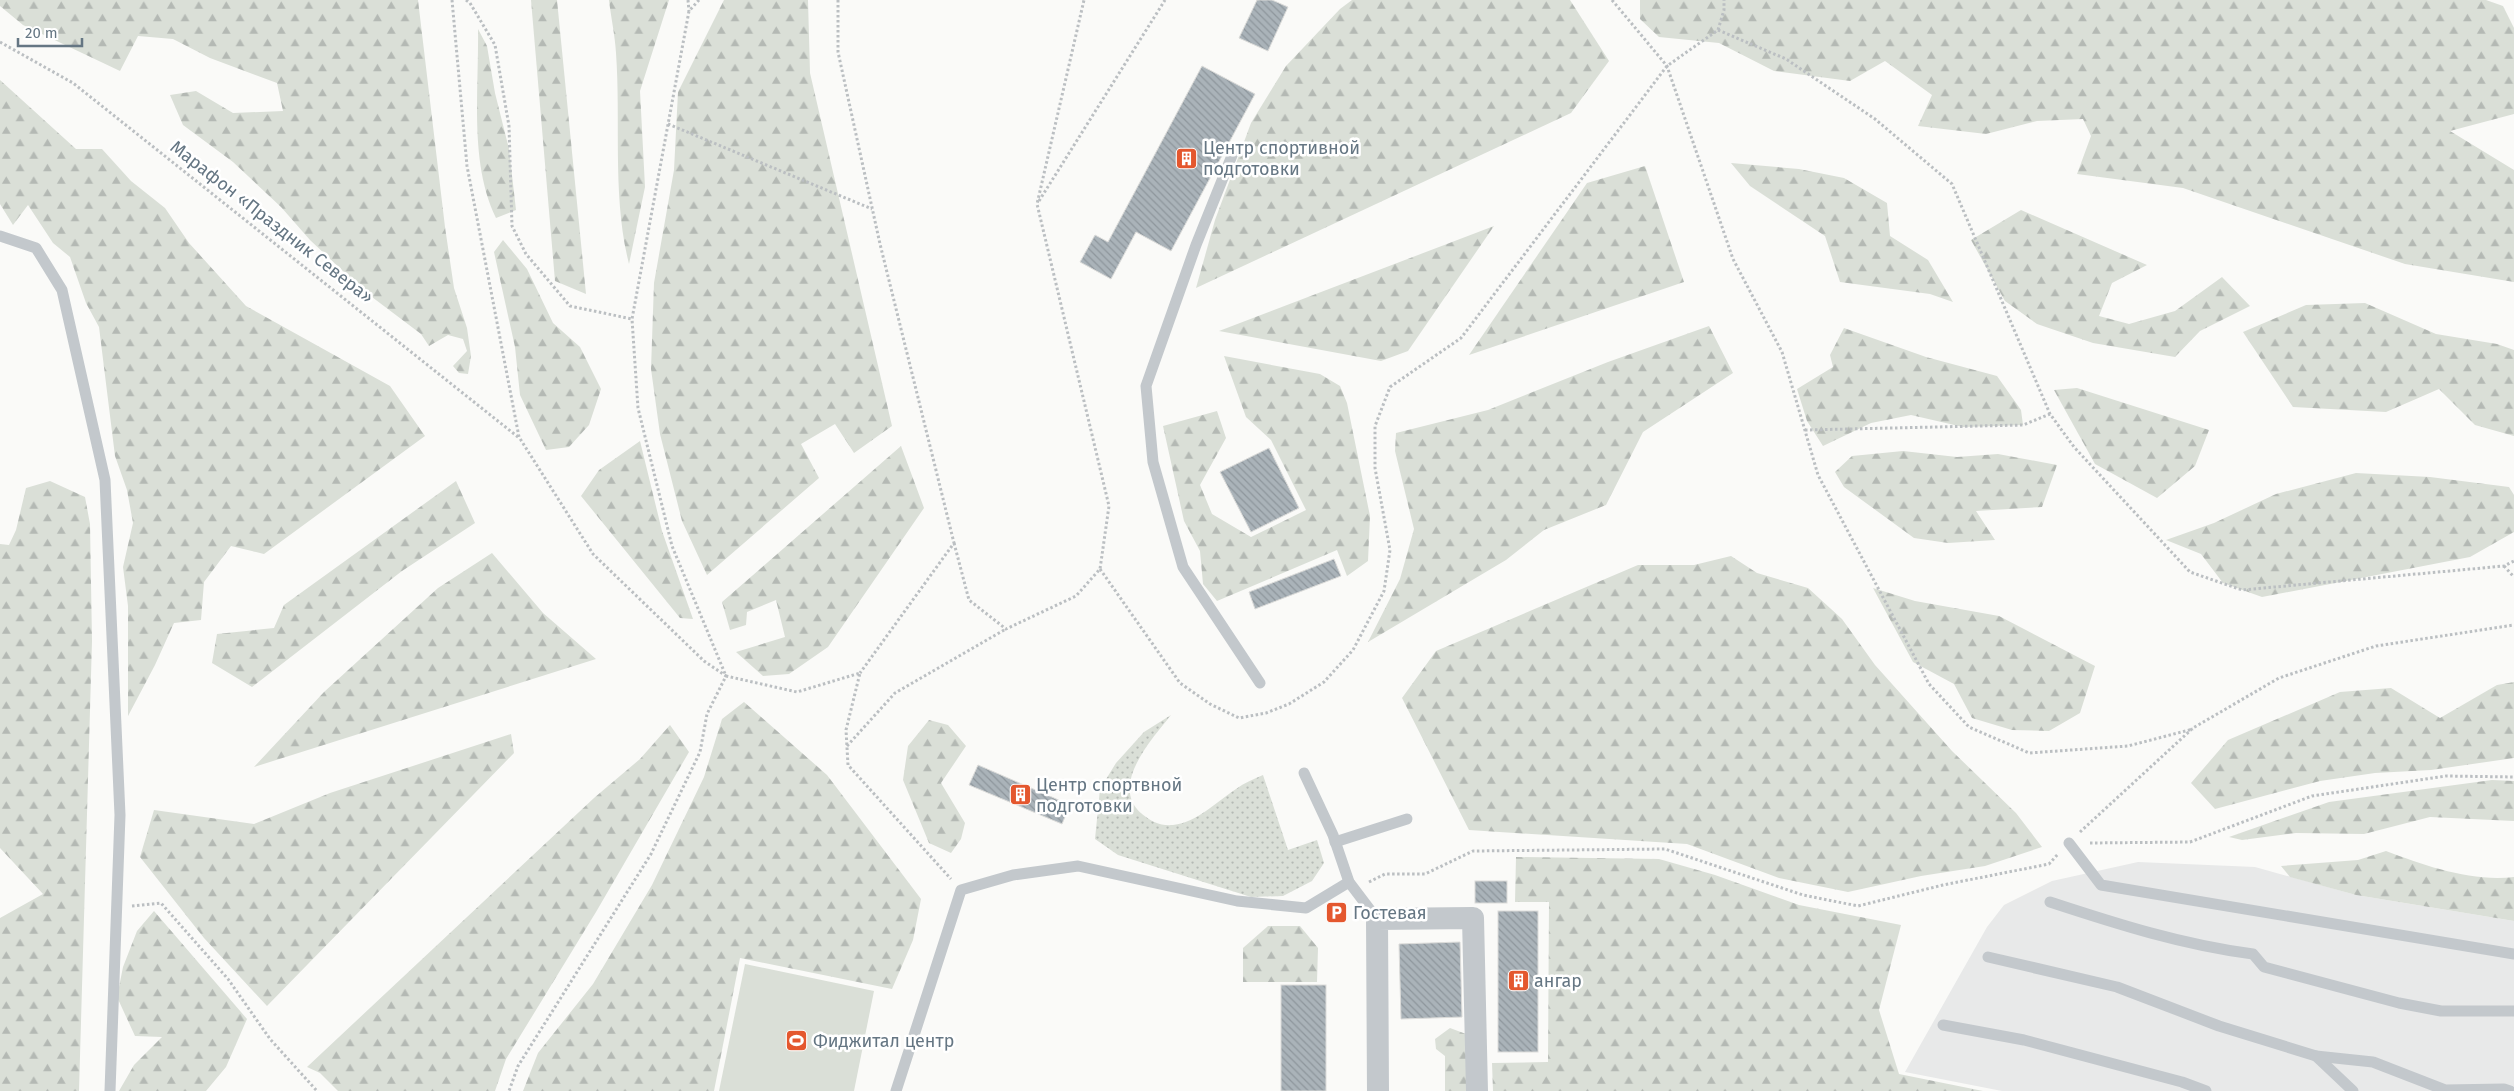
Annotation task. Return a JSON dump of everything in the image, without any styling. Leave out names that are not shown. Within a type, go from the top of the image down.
[{"type":"street","points":[[1378,1091],[1377,919],[1473,918],[1477,1091]]},
{"type":"lane","points":[[1233,153],[1196,245],[1146,386],[1153,462],[1183,567],[1260,683]]},
{"type":"lane","points":[[0,236],[36,248],[62,290],[105,480],[120,815],[110,1091]]},
{"type":"lane","points":[[1304,773],[1352,885],[1377,919]]},
{"type":"lane","points":[[1335,842],[1407,819]]},
{"type":"lane","points":[[2069,843],[2101,885],[2514,954]]},
{"type":"lane","points":[[896,1091],[961,890],[1013,874],[1078,866],[1237,901],[1306,908],[1352,885]]},
{"type":"lane","points":[[2050,902],[2138,931],[2222,950],[2253,954],[2264,968],[2399,1003],[2441,1012],[2514,1011]]},
{"type":"lane","points":[[1988,956],[2117,986],[2219,1026],[2316,1056],[2373,1062],[2445,1090],[2504,1089],[2510,1091]]},
{"type":"lane","points":[[1944,1025],[2024,1040],[2182,1082],[2206,1091]]},
{"type":"lane","points":[[2316,1056],[2353,1091]]},
{"type":"path","points":[[452,0],[467,166],[519,438],[593,554],[704,661],[726,676],[797,692],[860,673]]},
{"type":"path","points":[[466,0],[470,3],[495,45],[509,126],[512,226],[526,254],[570,306],[632,319]]},
{"type":"path","points":[[509,1091],[518,1066],[650,854],[700,752],[708,714],[726,676],[672,546],[638,408],[632,319],[689,11],[688,0]]},
{"type":"path","points":[[689,11],[699,0]]},
{"type":"path","points":[[838,0],[838,52],[873,210],[969,600],[1006,628]]},
{"type":"path","points":[[847,746],[895,693],[1006,628],[1076,596],[1100,569],[1109,506],[1037,204],[1084,0]]},
{"type":"path","points":[[1037,204],[1164,0]]},
{"type":"path","points":[[1612,0],[1667,66],[1733,259],[1782,352],[1818,475],[1929,684],[1969,727],[2029,753],[2128,746],[2193,728]]},
{"type":"path","points":[[1100,569],[1180,683],[1210,704],[1239,718],[1266,713],[1288,704],[1324,682],[1353,650],[1384,591],[1390,550],[1375,468],[1375,426],[1390,387],[1461,338],[1667,66],[1718,30],[1724,10],[1724,0]]},
{"type":"path","points":[[1718,30],[1786,60],[1875,119],[1952,184],[2050,414],[2074,447],[2190,572],[2242,590],[2504,566],[2514,561]]},
{"type":"path","name":"Марафон «Праздник Севера»","points":[[0,42],[73,82],[519,438]]},
{"type":"path","points":[[668,124],[873,210]]},
{"type":"path","points":[[1804,430],[2023,425],[2050,414]]},
{"type":"path","points":[[954,542],[860,673],[846,730],[848,765],[961,890]]},
{"type":"path","points":[[2504,566],[2514,577]]},
{"type":"path","points":[[1352,885],[1385,874],[1425,874],[1473,851],[1665,849],[1803,895],[1858,906],[1944,885],[2049,864],[2069,843],[2193,728],[2279,678],[2376,646],[2514,625]]},
{"type":"path","points":[[2069,843],[2190,842],[2312,796],[2446,776],[2514,777]]},
{"type":"path","points":[[116,908],[161,903],[228,979],[270,1039],[317,1091]]},
{"type":"shaded area","points":[[2138,862],[2255,867],[2356,895],[2514,921],[2514,1091],[2002,1091],[1905,1072],[1987,927],[2004,905],[2052,881]]},
{"type":"green space","points":[[0,0],[418,0],[454,288],[467,328],[471,356],[468,374],[459,373],[453,366],[467,351],[463,339],[448,335],[429,346],[421,334],[364,291],[310,240],[281,207],[233,162],[183,125],[170,95],[196,91],[233,113],[283,111],[277,83],[210,58],[173,39],[138,36],[120,71],[23,25],[0,6]]},
{"type":"green space","points":[[531,0],[557,0],[586,294],[555,281]]},
{"type":"green space","points":[[609,0],[669,0],[640,91],[645,187],[629,264],[620,212],[616,53]]},
{"type":"green space","points":[[724,0],[808,0],[810,73],[892,426],[854,453],[835,424],[801,444],[819,478],[707,575],[682,521],[660,434],[651,369],[654,283],[674,170],[678,92]]},
{"type":"green space","points":[[1352,0],[1570,0],[1609,61],[1571,113],[1196,288],[1215,220],[1251,123],[1286,66],[1340,9]]},
{"type":"green space","points":[[1640,0],[2486,0],[2503,6],[2514,28],[2514,114],[2450,131],[2514,170],[2514,282],[2405,264],[2183,188],[2077,174],[2091,136],[2083,119],[2037,121],[1986,134],[1918,126],[1932,95],[1885,61],[1850,81],[1774,71],[1719,43],[1659,37],[1640,19]]},
{"type":"green space","points":[[478,29],[487,46],[495,93],[509,149],[516,210],[496,218],[482,174],[479,150],[477,126]]},
{"type":"green space","points":[[0,80],[76,149],[102,149],[131,181],[165,208],[189,243],[246,306],[390,386],[425,436],[264,554],[231,546],[204,582],[201,620],[174,623],[155,665],[128,716],[128,606],[123,567],[133,523],[127,490],[115,456],[99,327],[86,303],[70,257],[53,243],[28,205],[13,225],[0,204]]},
{"type":"green space","points":[[1731,163],[1799,169],[1844,178],[1887,203],[1890,236],[1928,260],[1953,302],[1930,294],[1840,282],[1825,236],[1750,186]]},
{"type":"green space","points":[[1645,166],[1684,282],[1469,355],[1587,183]]},
{"type":"green space","points":[[2021,210],[2147,265],[2112,283],[2099,316],[2129,324],[2175,311],[2222,277],[2250,306],[2200,331],[2175,357],[2093,343],[2037,324],[2005,301],[1971,240]]},
{"type":"green space","points":[[1494,226],[1408,351],[1381,361],[1219,331]]},
{"type":"green space","points":[[503,240],[527,269],[553,323],[580,347],[601,389],[589,425],[569,447],[546,450],[520,395],[515,347],[494,252]]},
{"type":"green space","points":[[2365,303],[2436,334],[2497,344],[2514,350],[2514,436],[2475,425],[2439,389],[2386,412],[2293,407],[2243,332],[2306,305]]},
{"type":"green space","points":[[1709,326],[1733,373],[1643,432],[1606,505],[1544,530],[1506,560],[1368,642],[1400,579],[1414,529],[1395,451],[1396,433],[1488,410],[1608,362]]},
{"type":"green space","points":[[1844,328],[1926,357],[1997,376],[2021,410],[2023,425],[1963,427],[1911,415],[1871,423],[1823,446],[1807,421],[1797,389],[1833,367],[1830,355]]},
{"type":"green space","points":[[1224,356],[1320,374],[1340,386],[1347,403],[1370,516],[1368,561],[1347,576],[1337,550],[1217,601],[1203,584],[1200,551],[1184,521],[1163,426],[1217,411],[1226,438],[1200,485],[1212,514],[1251,537],[1306,510],[1271,440],[1246,417]]},
{"type":"green space","points":[[2077,388],[2209,430],[2195,466],[2157,498],[2095,464],[2054,390]]},
{"type":"green space","points":[[640,441],[662,531],[693,619],[680,618],[581,496],[599,470]]},
{"type":"green space","points":[[901,446],[924,508],[828,647],[789,674],[763,676],[736,652],[785,637],[776,600],[747,612],[746,625],[730,630],[722,602]]},
{"type":"green space","points":[[1903,451],[1957,457],[1998,454],[2057,465],[2042,507],[1976,511],[1995,540],[1948,543],[1914,538],[1844,487],[1835,472],[1852,456]]},
{"type":"green space","points":[[2356,473],[2430,477],[2509,487],[2514,495],[2514,532],[2470,557],[2262,597],[2223,583],[2201,554],[2166,540],[2214,523],[2276,494]]},
{"type":"green space","points":[[50,481],[85,497],[90,524],[92,641],[79,1091],[0,1091],[0,918],[43,894],[0,848],[0,544],[9,545],[16,530],[26,488]]},
{"type":"green space","points":[[456,481],[475,523],[402,571],[252,687],[212,663],[217,634],[274,628],[284,605]]},
{"type":"green space","points":[[492,553],[543,613],[596,659],[254,767],[324,692],[438,588]]},
{"type":"green space","points":[[1731,556],[1757,573],[1808,588],[1842,619],[1875,665],[1952,751],[2016,813],[2042,847],[1985,866],[1921,876],[1848,892],[1779,878],[1687,844],[1469,830],[1402,698],[1436,651],[1638,565],[1694,565]]},
{"type":"green space","points":[[1873,588],[1915,601],[1999,616],[2095,666],[2080,713],[2049,731],[2012,730],[1972,718],[1954,684],[1913,662]]},
{"type":"green space","points":[[2514,682],[2514,758],[2431,770],[2375,773],[2320,781],[2215,809],[2191,783],[2228,740],[2340,692],[2391,688],[2440,718],[2497,685]]},
{"type":"green space","points":[[744,702],[827,775],[921,899],[913,940],[892,989],[740,958],[714,1091],[523,1091],[538,1053],[593,984],[652,885],[704,777],[722,719]]},
{"type":"green space","points":[[1171,715],[1145,749],[1131,776],[1130,790],[1133,803],[1142,814],[1160,824],[1173,825],[1182,823],[1199,816],[1239,787],[1263,775],[1288,850],[1317,840],[1324,863],[1312,881],[1283,896],[1251,897],[1118,855],[1095,839],[1100,789],[1116,763],[1144,732]]},
{"type":"green space","points":[[929,720],[948,725],[966,746],[941,783],[965,823],[961,839],[951,853],[929,843],[903,780],[908,746]]},
{"type":"green space","points":[[670,725],[689,752],[596,912],[506,1059],[495,1091],[338,1091],[320,1073],[307,1067],[594,798],[640,759]]},
{"type":"green space","points":[[511,734],[514,753],[267,1006],[204,938],[140,857],[154,810],[254,824],[330,793]]},
{"type":"green space","points":[[2492,780],[2514,781],[2514,821],[2430,817],[2364,834],[2296,833],[2242,840],[2229,837],[2329,802]]},
{"type":"green space","points":[[2386,851],[2449,872],[2481,877],[2514,877],[2514,921],[2356,895],[2290,877],[2281,866],[2358,860]]},
{"type":"green space","points":[[1516,857],[1659,859],[1715,875],[1799,905],[1901,925],[1879,1010],[1899,1074],[1983,1091],[1493,1091],[1492,1063],[1548,1062],[1549,902],[1515,902]]},
{"type":"green space","points":[[154,911],[247,1019],[226,1067],[206,1091],[119,1091],[134,1065],[162,1037],[135,1036],[117,997],[123,967],[137,931]]},
{"type":"green space","points":[[1268,926],[1300,926],[1318,948],[1317,982],[1243,982],[1243,948]]},
{"type":"green space","name":"Фиджитал центр","points":[[745,964],[874,991],[854,1091],[719,1091]]},
{"type":"green space","points":[[1450,1028],[1466,1034],[1467,1091],[1445,1091],[1445,1056],[1436,1049],[1435,1039]]},
{"type":"building","points":[[1257,0],[1272,0],[1288,7],[1268,51],[1239,38]]},
{"type":"building","name":"Центр спортивной подготовки","points":[[1202,66],[1255,94],[1171,251],[1136,232],[1111,279],[1080,262],[1095,235],[1108,242]]},
{"type":"building","points":[[1269,448],[1299,508],[1251,532],[1220,472]]},
{"type":"building","points":[[1334,559],[1341,576],[1255,609],[1249,592]]},
{"type":"building","name":"Центр спортвной подготовки","points":[[978,765],[1070,805],[1062,824],[969,785]]},
{"type":"building","points":[[1475,881],[1507,881],[1507,903],[1475,903]]},
{"type":"building","name":"ангар","points":[[1498,911],[1538,911],[1538,1052],[1498,1052]]},
{"type":"building","points":[[1460,942],[1462,1017],[1401,1019],[1399,944]]},
{"type":"building","points":[[1281,985],[1326,985],[1326,1091],[1281,1091]]},
{"type":"place","name":"Центр спортивной подготовки","points":[[1187,158]]},
{"type":"place","name":"Центр спортвной подготовки","points":[[1020,795]]},
{"type":"place","name":"Гостевая","points":[[1337,913]]},
{"type":"place","name":"ангар","points":[[1518,981]]},
{"type":"place","name":"Фиджитал центр","points":[[797,1041]]}]
